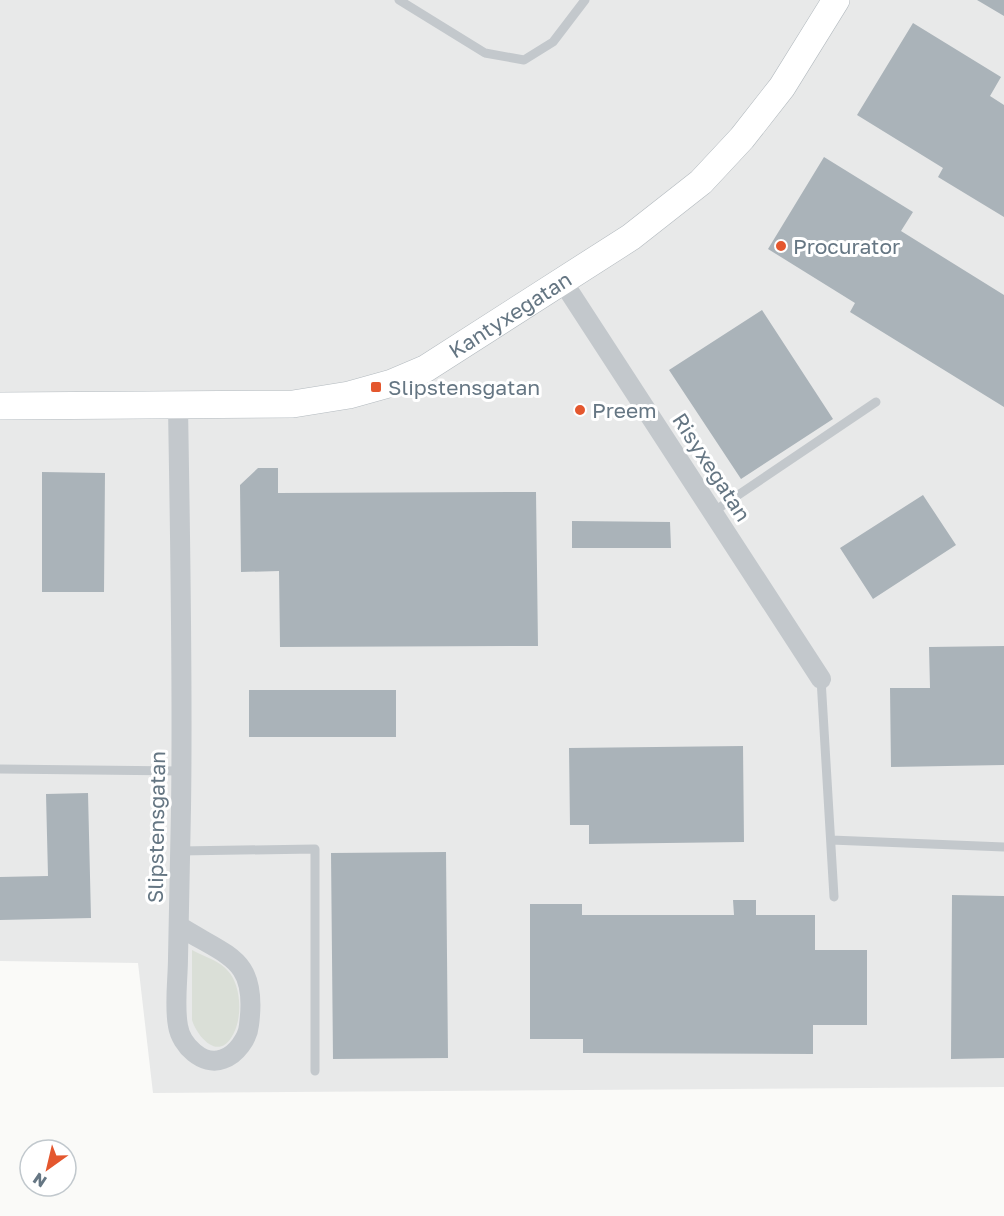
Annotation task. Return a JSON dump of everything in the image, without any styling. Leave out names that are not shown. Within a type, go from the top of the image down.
[{"type":"street","name":"Kantyxegatan","points":[[0,406],[294,404],[349,395],[392,383],[425,369],[457,351],[563,282],[653,221],[701,182],[742,138],[782,87],[836,0]]},
{"type":"street","name":"Risyxegatan","points":[[563,282],[821,679]]},
{"type":"street","name":"Slipstensgatan","points":[[178,405],[181,771],[179,926],[178,1026],[183,1040],[204,1059],[215,1062],[226,1059],[236,1051],[249,1029],[250,981],[245,970],[233,959],[179,926]]},
{"type":"lane","points":[[399,0],[485,53],[524,60],[553,42],[585,0]]},
{"type":"lane","points":[[713,512],[876,402]]},
{"type":"lane","points":[[821,679],[834,897]]},
{"type":"lane","points":[[0,769],[181,771]]},
{"type":"lane","points":[[831,840],[1004,847]]},
{"type":"lane","points":[[180,851],[315,849],[315,1071]]},
{"type":"shaded area","points":[[0,0],[1004,0],[1004,1087],[153,1093],[138,963],[0,961]]},
{"type":"shaded area","points":[[192,950],[225,967],[236,985],[239,1004],[238,1022],[231,1038],[220,1047],[203,1039],[192,1020]]},
{"type":"building","points":[[977,0],[1004,0],[1004,16]]},
{"type":"building","points":[[913,23],[1001,77],[990,96],[1004,105],[1004,217],[938,177],[943,168],[857,115]]},
{"type":"building","points":[[824,157],[913,212],[901,231],[1004,295],[1004,407],[850,312],[855,303],[768,249]]},
{"type":"building","points":[[762,310],[833,419],[741,479],[669,370]]},
{"type":"building","points":[[258,468],[278,468],[278,493],[536,492],[538,646],[280,647],[279,571],[241,572],[240,485]]},
{"type":"building","points":[[42,472],[105,473],[104,592],[42,592]]},
{"type":"building","points":[[923,495],[956,545],[873,599],[840,548]]},
{"type":"building","points":[[572,521],[670,522],[671,548],[572,548]]},
{"type":"building","points":[[1004,646],[1004,765],[891,767],[890,688],[930,688],[929,647]]},
{"type":"building","points":[[249,690],[396,690],[396,737],[249,737]]},
{"type":"building","points":[[743,746],[744,842],[589,844],[589,825],[570,825],[569,748]]},
{"type":"building","points":[[88,793],[91,918],[0,920],[0,877],[48,876],[46,794]]},
{"type":"building","points":[[446,852],[448,1058],[333,1059],[331,853]]},
{"type":"building","points":[[952,895],[1004,896],[1004,1058],[951,1059]]},
{"type":"building","points":[[733,900],[756,900],[756,915],[815,915],[815,950],[867,950],[867,1025],[813,1025],[813,1054],[583,1053],[583,1039],[530,1039],[530,904],[582,904],[582,915],[734,915]]},
{"type":"place","name":"Procurator","points":[[781,246]]},
{"type":"place","name":"Slipstensgatan","points":[[376,387]]},
{"type":"place","name":"Preem","points":[[580,410]]}]
